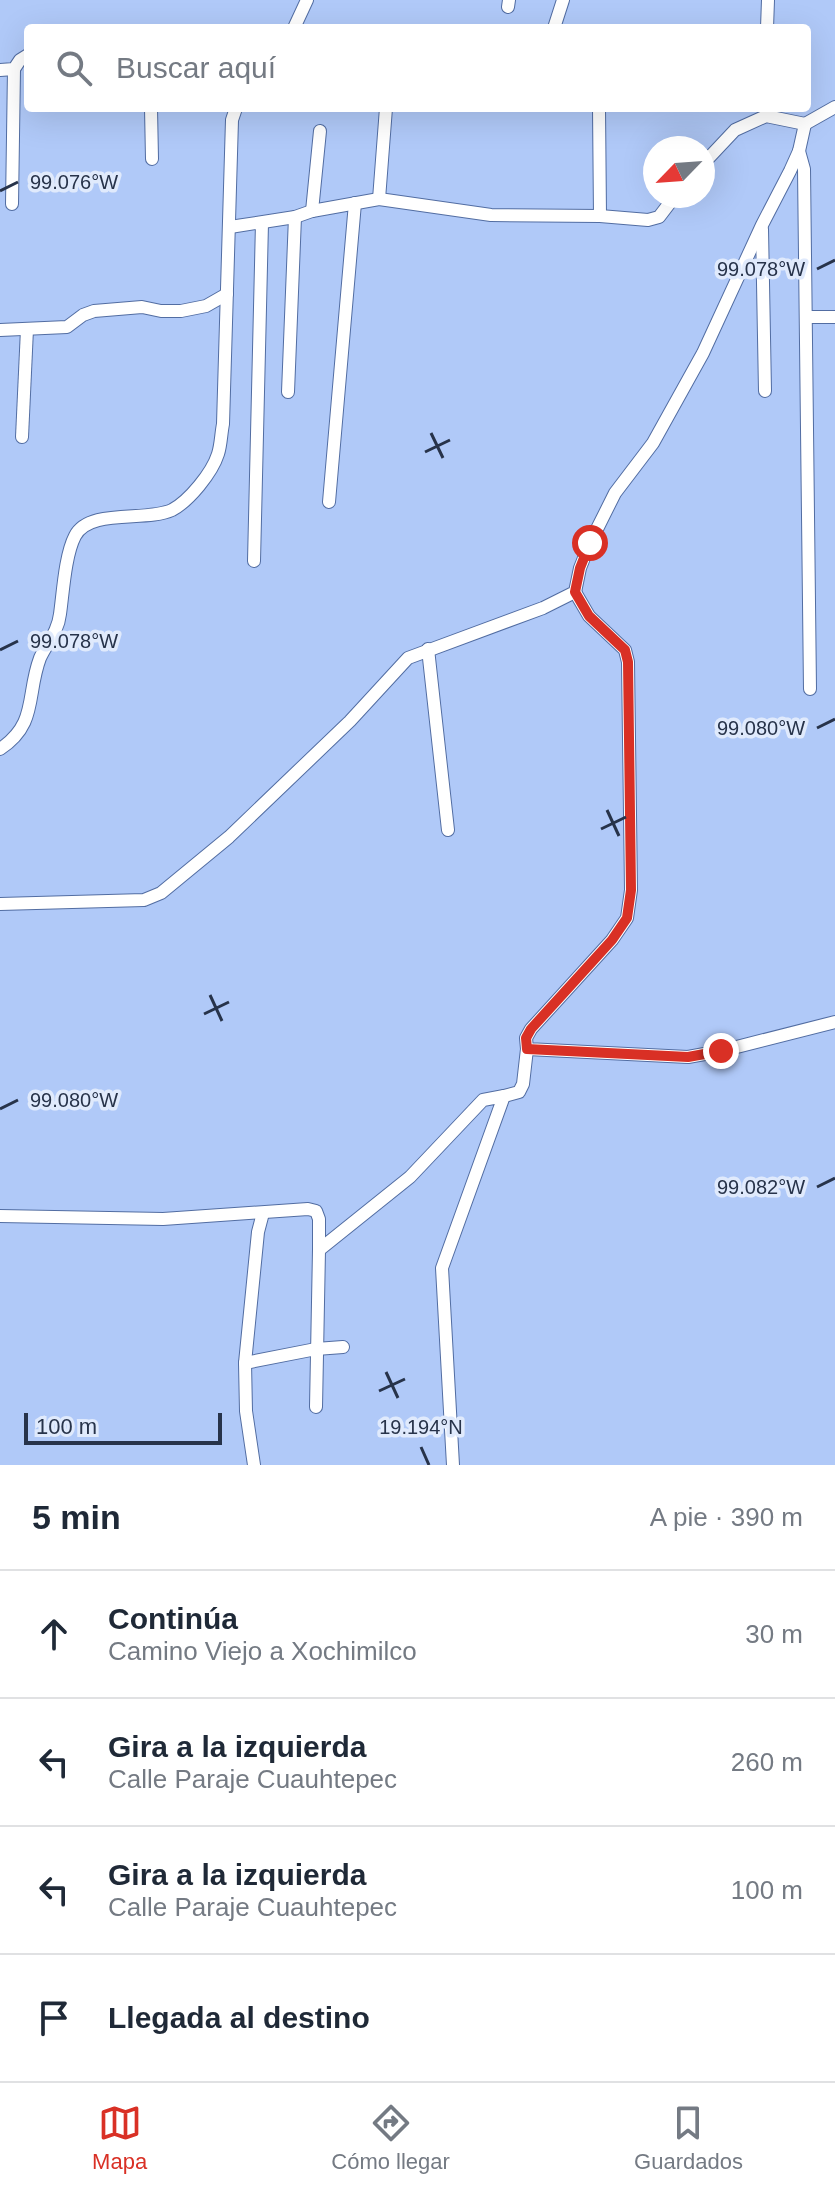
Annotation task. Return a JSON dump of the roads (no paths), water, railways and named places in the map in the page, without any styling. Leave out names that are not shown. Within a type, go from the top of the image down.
[{"type":"street","points":[[296,24],[307,0]]},
{"type":"street","points":[[555,24],[563,0]]},
{"type":"street","points":[[767,24],[768,0]]},
{"type":"street","points":[[12,204],[14,69],[24,58]]},
{"type":"street","points":[[0,70],[14,69]]},
{"type":"street","points":[[715,151],[735,130],[766,112],[805,124],[835,107]]},
{"type":"street","points":[[151,112],[152,159]]},
{"type":"street","points":[[0,749],[19,735],[25,723],[41,657],[53,639],[60,617],[62,589],[75,535],[86,525],[103,519],[170,511],[183,503],[217,457],[223,424],[235,112]]},
{"type":"street","points":[[379,199],[386,112]]},
{"type":"street","points":[[599,112],[600,216]]},
{"type":"street","points":[[319,1250],[410,1177],[483,1100],[519,1092],[523,1084],[526,1038],[531,1029],[612,940],[627,918],[631,890],[628,662],[625,650],[589,616],[575,592],[580,568],[615,493],[653,443],[703,353],[799,151],[805,124]]},
{"type":"street","points":[[312,211],[320,131]]},
{"type":"street","points":[[799,151],[804,169],[808,317],[810,689]]},
{"type":"street","points":[[230,227],[379,199],[491,215],[654,220],[664,208]]},
{"type":"street","points":[[329,502],[355,203]]},
{"type":"street","points":[[288,392],[295,217]]},
{"type":"street","points":[[254,561],[262,223]]},
{"type":"street","points":[[762,225],[765,391]]},
{"type":"street","points":[[0,330],[67,327],[94,311],[142,307],[181,311],[206,306],[227,294]]},
{"type":"street","points":[[808,317],[835,317]]},
{"type":"street","points":[[22,437],[27,329]]},
{"type":"street","points":[[0,904],[144,900],[161,893],[199,863],[290,780],[408,658],[543,608],[575,592]]},
{"type":"street","points":[[428,649],[448,830]]},
{"type":"street","points":[[527,1049],[688,1057],[835,1022]]},
{"type":"street","points":[[453,1465],[442,1268],[504,1096]]},
{"type":"street","points":[[0,1216],[163,1219],[308,1209],[316,1211],[319,1219],[316,1407]]},
{"type":"street","points":[[254,1465],[246,1411],[245,1363],[258,1232],[263,1213]]},
{"type":"street","points":[[245,1363],[343,1347]]}]
